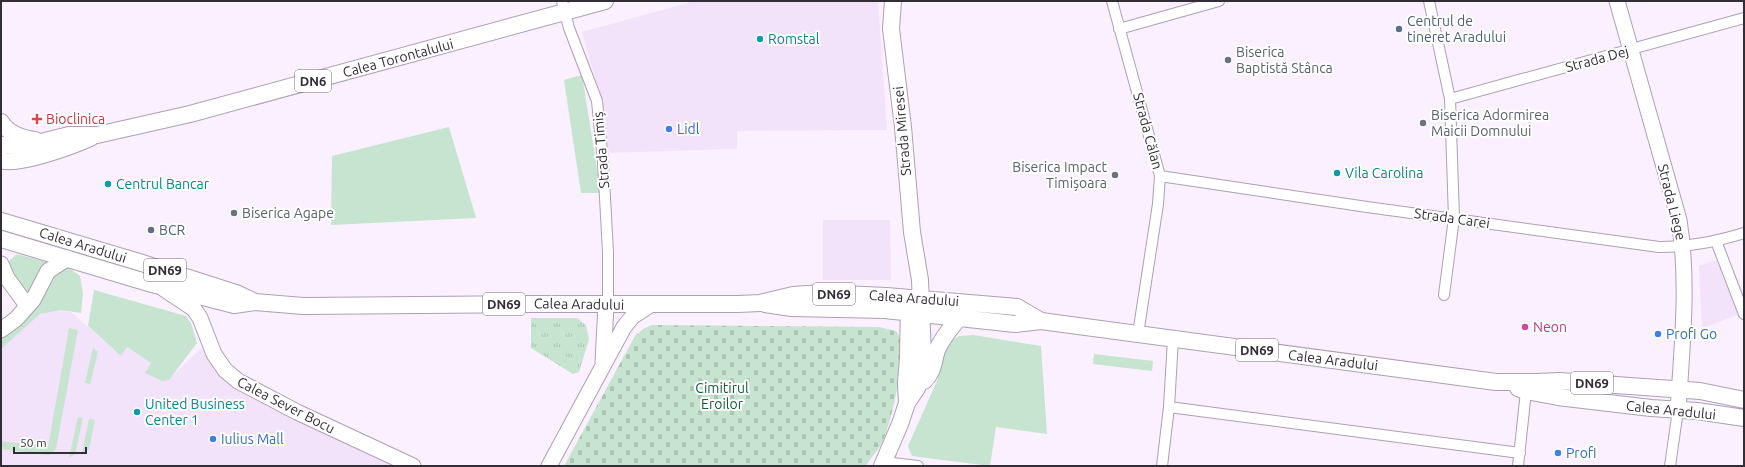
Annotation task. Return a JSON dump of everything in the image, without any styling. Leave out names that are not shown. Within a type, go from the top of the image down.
[{"type":"main road","name":"Calea Torontalului","points":[[3,164],[71,147],[97,135],[190,114],[563,6],[605,1]]},
{"type":"main road","name":"Strada Miresei","points":[[884,1],[887,21],[891,29]]},
{"type":"main road","name":"Strada Miresei","points":[[893,1],[891,29],[903,127],[912,232],[915,314]]},
{"type":"main road","name":"Strada Liege","points":[[1617,1],[1679,220],[1683,247],[1683,328],[1678,410]]},
{"type":"main road","name":"DN6","points":[[1,122],[8,131],[15,135],[29,139],[48,140]]},
{"type":"main road","name":"Calea Torontalului","points":[[1,145],[24,146],[69,135],[97,135]]},
{"type":"main road","name":"Calea Aradului","points":[[1,221],[142,263],[236,293],[255,302]]},
{"type":"main road","name":"Calea Aradului","points":[[1,239],[152,284],[234,305],[255,302],[303,306],[760,303],[792,308],[835,308],[1014,324],[1041,321],[1505,382],[1560,380],[1679,390],[1700,390],[1744,400]]},
{"type":"main road","points":[[1,330],[16,319],[33,300],[48,271],[68,258]]},
{"type":"main road","points":[[1,264],[7,278],[26,304],[26,307]]},
{"type":"main road","name":"Calea Sever Bocu","points":[[152,284],[168,291],[194,309],[200,318],[214,354],[225,370],[238,381],[296,412],[413,466]]},
{"type":"main road","name":"Calea Aradului","points":[[760,303],[793,295],[822,293],[915,298],[1017,307],[1041,321]]},
{"type":"main road","points":[[549,466],[628,321],[650,304]]},
{"type":"main road","points":[[600,371],[603,356],[606,305]]},
{"type":"main road","points":[[915,314],[923,355],[922,372],[917,388]]},
{"type":"main road","points":[[907,404],[906,383],[908,358],[915,314]]},
{"type":"main road","points":[[883,464],[907,404],[917,388],[931,374],[937,351],[943,338],[958,319]]},
{"type":"main road","name":"Calea Aradului","points":[[1505,382],[1526,391],[1578,400],[1697,411],[1744,418]]},
{"type":"street","name":"Strada Călan","points":[[1112,1],[1160,176],[1158,204],[1138,334]]},
{"type":"street","points":[[1120,29],[1219,1]]},
{"type":"street","points":[[1429,1],[1450,99],[1454,218],[1444,294]]},
{"type":"street","name":"Strada Timiș","points":[[563,6],[597,101],[603,162],[608,252],[608,296],[606,305]]},
{"type":"street","name":"Strada Dej","points":[[1450,99],[1630,51],[1744,18]]},
{"type":"street","name":"Strada Carei","points":[[1160,176],[1367,207],[1652,246],[1683,247],[1716,241],[1744,233]]},
{"type":"street","points":[[1716,241],[1744,314]]},
{"type":"street","points":[[1162,466],[1169,407],[1173,339]]},
{"type":"street","points":[[1518,466],[1526,391]]},
{"type":"street","points":[[1169,407],[1520,453]]},
{"type":"street","points":[[1670,466],[1678,410]]},
{"type":"street","points":[[883,464],[918,466]]},
{"type":"shaded area","points":[[695,1],[878,1],[887,130],[737,131],[737,149],[605,153],[604,109],[582,32]]},
{"type":"shaded area","points":[[823,220],[890,220],[891,280],[823,280]]},
{"type":"shaded area","points":[[1717,260],[1738,315],[1702,328],[1699,266]]},
{"type":"shaded area","points":[[62,310],[71,312],[121,356],[127,347],[151,363],[167,381],[201,348],[208,358],[405,466],[1,466],[1,339],[21,330],[40,314]]},
{"type":"green space","points":[[582,75],[601,193],[581,193],[564,80]]},
{"type":"green space","points":[[449,127],[476,218],[331,225],[332,156]]},
{"type":"green space","points":[[17,254],[50,263],[32,292],[27,293],[19,280],[10,272],[8,262]]},
{"type":"green space","points":[[69,268],[80,276],[83,294],[81,313],[61,310],[40,314],[1,349],[1,336],[58,269]]},
{"type":"green space","points":[[94,290],[186,316],[191,323],[197,343],[169,380],[162,381],[145,373],[151,363],[127,347],[121,356],[88,326]]},
{"type":"green space","points":[[531,318],[577,318],[586,325],[589,339],[579,372],[573,374],[531,348]]},
{"type":"green space","name":"Cimitirul Eroilor","points":[[652,325],[879,327],[896,331],[900,339],[901,352],[898,386],[890,420],[882,443],[866,466],[564,466],[635,336],[643,329]]},
{"type":"green space","points":[[69,328],[78,330],[56,449],[49,455],[1,449],[1,441],[48,447]]},
{"type":"green space","points":[[973,335],[1041,346],[1047,434],[996,427],[990,466],[912,456],[908,446],[937,381],[942,361],[951,341],[959,336]]},
{"type":"green space","points":[[93,348],[98,352],[90,384],[85,383]]},
{"type":"green space","points":[[1094,354],[1153,361],[1152,371],[1093,364]]},
{"type":"green space","points":[[78,417],[83,418],[75,454],[69,458]]},
{"type":"green space","points":[[89,419],[95,420],[89,449],[82,453]]},
{"type":"place","name":"Centrul de tineret Aradului","points":[[1399,29]]},
{"type":"place","name":"Romstal","points":[[760,39]]},
{"type":"place","name":"Biserica Baptistă Stânca","points":[[1228,60]]},
{"type":"place","name":"Bioclinica","points":[[37,119]]},
{"type":"place","name":"Biserica Adormirea Maicii Domnului","points":[[1423,123]]},
{"type":"place","name":"Lidl","points":[[669,129]]},
{"type":"place","name":"Vila Carolina","points":[[1337,173]]},
{"type":"place","name":"Biserica Impact Timișoara","points":[[1115,175]]},
{"type":"place","name":"Centrul Bancar","points":[[108,184]]},
{"type":"place","name":"Biserica Agape","points":[[234,213]]},
{"type":"place","name":"BCR","points":[[151,230]]},
{"type":"place","name":"Neon","points":[[1525,327]]},
{"type":"place","name":"Profi Go","points":[[1658,334]]},
{"type":"place","name":"United Business Center 1","points":[[137,412]]},
{"type":"place","name":"Iulius Mall","points":[[213,439]]},
{"type":"place","name":"Profi","points":[[1558,453]]}]
